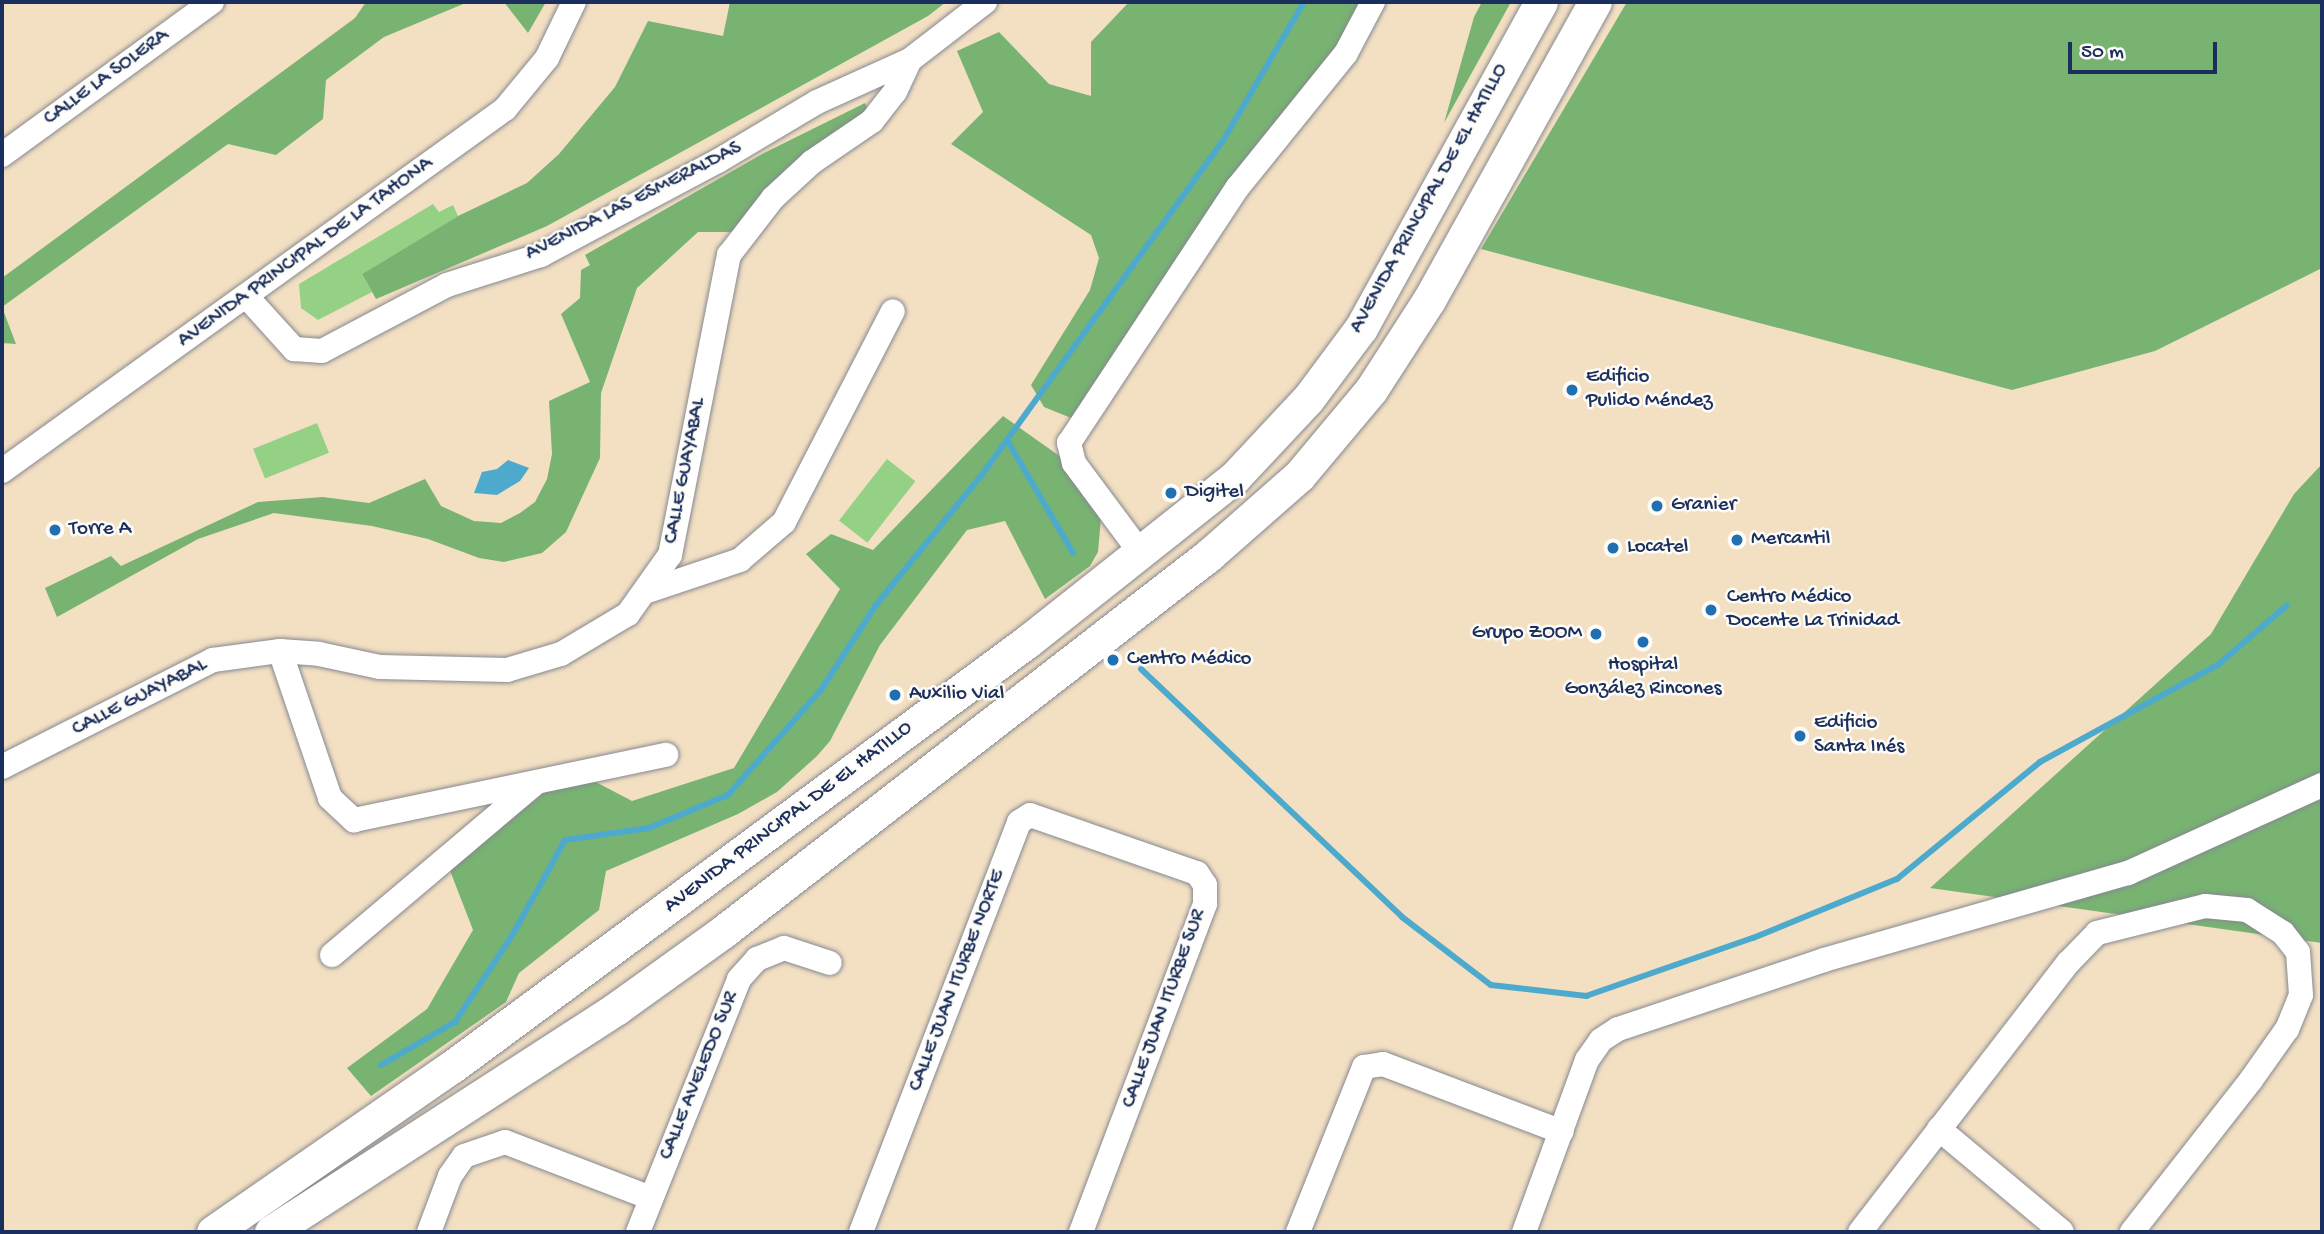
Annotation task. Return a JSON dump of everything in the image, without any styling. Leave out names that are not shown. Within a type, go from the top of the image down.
[{"type":"main road","name":"AVENIDA PRINCIPAL DE EL HATILLO","points":[[213,1232],[453,1066],[1028,641],[1234,478],[1266,446],[1361,328],[1541,2]]},
{"type":"main road","name":"AVENIDA PRINCIPAL DE EL HATILLO","points":[[271,1232],[617,1008],[724,931],[1209,555],[1299,476],[1371,390],[1429,300],[1595,2]]},
{"type":"street","name":"CALLE LA SOLERA","points":[[2,155],[212,2]]},
{"type":"street","name":"AVENIDA PRINCIPAL DE LA TAHONA","points":[[2,471],[505,109],[547,58],[574,2]]},
{"type":"street","name":"AVENIDA LAS ESMERALDAS","points":[[246,296],[294,349],[322,351],[447,285],[541,255],[718,161],[817,102],[910,60],[985,2]]},
{"type":"street","points":[[1142,550],[1069,443],[1238,187],[1346,53],[1373,2]]},
{"type":"street","name":"CALLE GUAYABAL","points":[[2,767],[214,660],[280,651],[319,654],[380,667],[507,670],[561,654],[628,614],[648,591],[670,555],[677,531],[720,279],[729,255],[773,198],[812,162],[872,121],[895,92],[910,60]]},
{"type":"street","points":[[648,591],[740,560],[784,523],[893,311]]},
{"type":"street","points":[[280,651],[330,798],[340,811],[355,820],[666,755]]},
{"type":"street","points":[[332,955],[536,782]]},
{"type":"street","points":[[1524,1232],[1587,1060],[1601,1040],[1618,1029],[1824,960],[2128,873],[2322,785]]},
{"type":"street","name":"CALLE JUAN ITURBE NORTE","points":[[861,1232],[1019,822],[1030,815],[1111,842]]},
{"type":"street","name":"CALLE JUAN ITURBE SUR","points":[[1081,1232],[1205,904],[1206,885],[1197,873],[1111,842]]},
{"type":"street","points":[[1860,1232],[2069,962],[2097,933],[2205,906],[2226,905],[2265,920],[2298,952],[2302,975],[2301,995],[2287,1029],[2132,1232]]},
{"type":"street","name":"CALLE AVELEDO SUR","points":[[638,1232],[739,979],[757,959],[784,948],[830,963]]},
{"type":"street","points":[[1298,1232],[1364,1067],[1383,1064],[1562,1132]]},
{"type":"street","points":[[1939,1129],[2062,1232]]},
{"type":"street","points":[[429,1232],[450,1176],[464,1156],[505,1142],[651,1198]]},
{"type":"green space","points":[[366,2],[468,2],[384,37],[326,80],[323,119],[276,155],[228,144],[2,307],[2,278],[355,18]]},
{"type":"green space","points":[[504,2],[546,2],[528,33]]},
{"type":"green space","points":[[730,2],[946,2],[928,16],[547,226],[376,299],[362,274],[458,216],[527,183],[559,154],[615,87],[648,21],[723,36]]},
{"type":"green space","points":[[1129,2],[1366,2],[1345,39],[1071,418],[1044,407],[1031,385],[1090,290],[1099,258],[1091,235],[951,144],[983,112],[957,51],[999,32],[1049,84],[1091,96],[1091,42]]},
{"type":"green space","points":[[1482,2],[1511,2],[1444,123],[1474,17]]},
{"type":"green space","points":[[1627,2],[2322,2],[2322,268],[2155,351],[2012,390],[1481,249]]},
{"type":"green space","points":[[865,103],[872,121],[744,232],[698,232],[637,288],[601,393],[600,458],[566,532],[542,553],[504,562],[479,558],[428,539],[372,526],[274,513],[198,539],[57,617],[45,588],[111,556],[121,566],[258,502],[323,497],[369,503],[425,479],[441,506],[474,521],[501,523],[520,513],[535,502],[547,479],[552,454],[549,401],[590,382],[561,314],[580,298],[581,270],[590,265],[585,255],[764,153]]},
{"type":"green space","points":[[433,204],[439,212],[453,205],[458,216],[362,274],[372,292],[318,320],[301,308],[299,284]]},
{"type":"green space","points":[[2,307],[16,344],[2,343]]},
{"type":"green space","points":[[1003,416],[1068,462],[1101,518],[1098,552],[1090,566],[1045,599],[1005,521],[967,530],[880,645],[830,741],[817,756],[777,792],[738,814],[606,871],[599,910],[519,973],[506,1002],[371,1096],[347,1068],[427,1009],[473,930],[449,868],[573,770],[632,801],[734,768],[840,589],[806,554],[831,534],[873,550]]},
{"type":"green space","points":[[317,423],[329,453],[265,479],[253,449]]},
{"type":"green space","points":[[887,459],[915,481],[867,543],[839,520]]},
{"type":"green space","points":[[2322,464],[2322,943],[1930,888],[2211,634],[2294,494]]},
{"type":"water","points":[[508,460],[529,468],[520,481],[497,495],[474,493],[482,472],[497,469]]},
{"type":"waterway","points":[[381,1065],[455,1022],[513,934],[565,840],[649,828],[728,795],[821,690],[876,605],[981,476],[1224,139],[1304,2]]},
{"type":"waterway","points":[[1007,440],[1073,553]]},
{"type":"waterway","points":[[1141,669],[1402,917],[1491,985],[1586,996],[1753,938],[1897,879],[2040,762],[2219,664],[2286,606]]},
{"type":"place","name":"Edificio Pulido Méndez","points":[[1572,390]]},
{"type":"place","name":"Digitel","points":[[1171,493]]},
{"type":"place","name":"Granier","points":[[1657,506]]},
{"type":"place","name":"Torre A","points":[[55,530]]},
{"type":"place","name":"Mercantil","points":[[1737,540]]},
{"type":"place","name":"Locatel","points":[[1613,548]]},
{"type":"place","name":"Centro Médico Docente La Trinidad","points":[[1711,610]]},
{"type":"place","name":"Grupo ZOOM","points":[[1596,634]]},
{"type":"place","name":"Hospital González Rincones","points":[[1643,642]]},
{"type":"place","name":"Centro Médico","points":[[1113,660]]},
{"type":"place","name":"Auxilio Vial","points":[[895,695]]},
{"type":"place","name":"Edificio Santa Inés","points":[[1800,736]]}]
